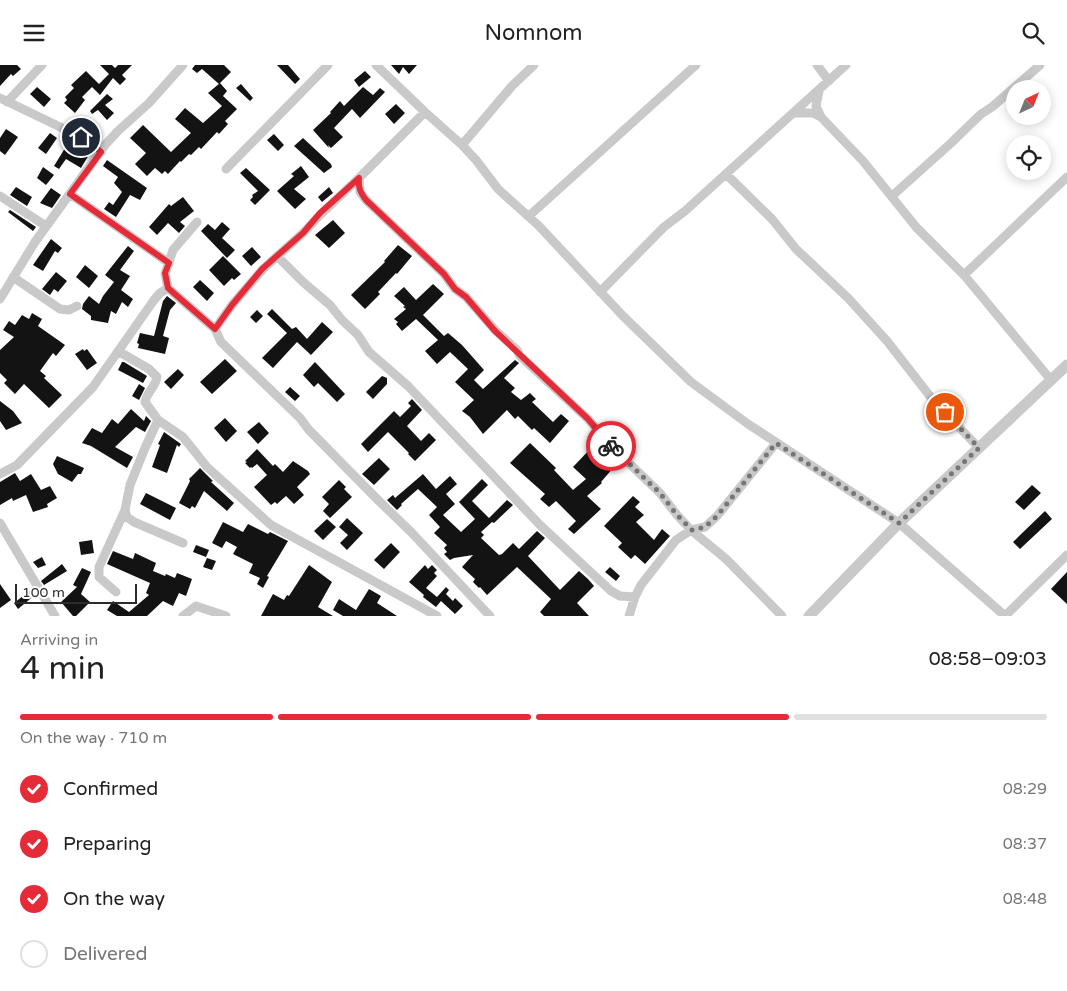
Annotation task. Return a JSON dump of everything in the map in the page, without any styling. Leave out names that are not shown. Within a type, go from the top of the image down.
[{"type":"street","points":[[42,65],[4,100],[81,137],[101,152]]},
{"type":"street","points":[[0,299],[46,226],[105,145],[149,103],[183,65]]},
{"type":"street","points":[[226,169],[328,65]]},
{"type":"street","points":[[376,65],[462,145],[498,189],[529,216],[648,342],[692,382],[776,443],[899,523],[1005,616],[1067,555]]},
{"type":"street","points":[[529,216],[696,65]]},
{"type":"street","points":[[817,65],[830,81]]},
{"type":"street","points":[[600,292],[664,227],[685,211],[846,65]]},
{"type":"street","points":[[892,196],[980,114],[992,107],[1040,65]]},
{"type":"street","points":[[462,145],[529,66]]},
{"type":"street","points":[[818,91],[816,106],[820,117]]},
{"type":"street","points":[[215,329],[262,269],[359,178],[425,112]]},
{"type":"street","points":[[794,113],[813,113],[820,117],[863,161],[916,227],[964,275],[1051,380]]},
{"type":"street","points":[[726,173],[772,219],[796,249],[848,298],[887,341],[934,400],[979,448]]},
{"type":"street","points":[[964,275],[1067,177]]},
{"type":"street","points":[[359,178],[360,192],[366,200],[444,274],[455,289],[466,297],[495,331],[588,419],[612,447],[660,493],[677,515],[726,559],[782,616]]},
{"type":"street","points":[[70,194],[169,263]]},
{"type":"street","points":[[0,196],[46,226]]},
{"type":"street","points":[[197,221],[173,250],[165,273],[168,288],[215,329],[221,342],[300,418],[309,430],[417,538],[490,616]]},
{"type":"street","points":[[277,255],[303,282],[330,305],[358,335],[373,356],[408,386],[467,450],[506,487],[570,554],[611,591],[620,596],[635,597]]},
{"type":"street","points":[[13,277],[60,309],[69,310],[77,306]]},
{"type":"street","points":[[0,475],[17,465],[93,387],[154,300],[168,288]]},
{"type":"street","points":[[118,351],[149,369],[157,377],[145,402],[158,420],[183,437],[207,467],[271,525],[437,616]]},
{"type":"street","points":[[809,616],[899,523],[1067,365]]},
{"type":"street","points":[[116,592],[100,577],[99,567],[125,510],[130,485],[158,420]]},
{"type":"street","points":[[629,616],[641,585],[676,540],[692,530],[705,527],[717,516],[776,443]]},
{"type":"street","points":[[125,510],[127,517],[134,522],[183,543]]},
{"type":"street","points":[[0,523],[55,616]]},
{"type":"street","points":[[183,616],[196,606],[226,616]]},
{"type":"building","points":[[0,65],[17,65],[21,69],[13,76],[11,74],[0,86]]},
{"type":"building","points":[[100,65],[112,65],[115,68],[118,65],[132,65],[122,75],[126,79],[120,85],[113,78],[100,95],[92,87],[82,97],[85,100],[75,113],[64,103],[67,100],[65,97],[74,88],[71,85],[86,71],[99,84],[109,74]]},
{"type":"building","points":[[195,65],[224,65],[231,72],[219,84],[202,69],[197,73],[192,69]]},
{"type":"building","points":[[277,65],[288,65],[300,79],[295,84]]},
{"type":"building","points":[[391,65],[417,65],[409,74],[403,67],[399,74]]},
{"type":"building","points":[[365,71],[371,77],[359,87],[354,80]]},
{"type":"building","points":[[220,83],[227,91],[223,96],[237,109],[225,121],[228,124],[219,134],[217,132],[201,149],[199,147],[191,155],[189,154],[180,161],[168,174],[165,171],[162,174],[155,168],[147,176],[135,164],[146,153],[130,138],[143,125],[171,152],[191,133],[175,119],[185,108],[203,123],[222,106],[208,93]]},
{"type":"building","points":[[241,84],[253,98],[250,101],[236,88]]},
{"type":"building","points":[[37,87],[51,99],[44,107],[30,94]]},
{"type":"building","points":[[363,87],[373,95],[380,88],[385,92],[360,118],[352,109],[334,128],[343,137],[331,148],[328,145],[329,148],[313,130],[331,113],[340,101],[344,106]]},
{"type":"building","points":[[107,94],[113,99],[105,105],[114,113],[107,120],[98,110],[92,114],[90,111]]},
{"type":"building","points":[[396,104],[405,113],[394,124],[385,114]]},
{"type":"building","points":[[6,129],[18,137],[5,155],[0,151],[0,138]]},
{"type":"building","points":[[50,133],[57,138],[46,154],[38,148]]},
{"type":"building","points":[[274,134],[284,145],[278,151],[267,140]]},
{"type":"building","points":[[303,138],[332,167],[324,173],[294,146]]},
{"type":"building","points":[[70,140],[90,153],[81,168],[66,159],[59,169],[54,166]]},
{"type":"building","points":[[107,160],[147,188],[140,200],[130,195],[116,217],[104,209],[109,202],[113,205],[122,192],[114,183],[118,177],[103,166]]},
{"type":"building","points":[[301,166],[309,177],[294,189],[306,199],[295,209],[277,191],[294,176],[291,174]]},
{"type":"building","points":[[43,167],[54,175],[46,185],[37,178]]},
{"type":"building","points":[[246,168],[270,190],[255,205],[250,200],[253,197],[252,195],[258,191],[240,173]]},
{"type":"building","points":[[16,187],[32,197],[27,206],[10,195]]},
{"type":"building","points":[[329,187],[333,193],[322,202],[318,197]]},
{"type":"building","points":[[51,188],[61,195],[52,208],[40,203]]},
{"type":"building","points":[[183,197],[194,211],[180,222],[185,226],[179,233],[168,223],[157,235],[149,227],[169,204],[171,206]]},
{"type":"building","points":[[10,210],[36,227],[33,231],[8,212]]},
{"type":"building","points":[[333,220],[345,233],[329,248],[315,235]]},
{"type":"building","points":[[222,222],[230,229],[222,238],[235,250],[227,258],[201,231],[208,224],[215,230]]},
{"type":"building","points":[[51,239],[62,248],[58,253],[55,251],[43,271],[33,265]]},
{"type":"building","points":[[398,245],[412,256],[378,292],[380,294],[365,309],[351,295],[385,262]]},
{"type":"building","points":[[128,246],[134,251],[120,270],[130,276],[121,290],[133,299],[128,307],[122,302],[116,314],[111,311],[108,323],[91,320],[91,316],[82,309],[83,304],[89,296],[99,304],[114,282],[105,275]]},
{"type":"building","points":[[252,247],[261,257],[251,266],[242,256]]},
{"type":"building","points":[[223,256],[241,274],[234,280],[232,278],[224,286],[209,270]]},
{"type":"building","points":[[85,265],[98,276],[89,288],[76,277]]},
{"type":"building","points":[[56,272],[67,281],[58,292],[54,289],[50,295],[42,289]]},
{"type":"building","points":[[200,280],[214,293],[207,301],[193,287]]},
{"type":"building","points":[[433,284],[444,294],[423,315],[444,336],[448,333],[462,345],[484,370],[474,380],[483,389],[515,360],[519,363],[504,378],[515,388],[511,392],[521,400],[530,393],[536,399],[532,402],[553,422],[561,414],[569,421],[550,443],[534,428],[532,430],[518,416],[515,419],[507,410],[483,434],[470,417],[462,411],[474,400],[455,382],[468,369],[450,352],[437,364],[425,351],[438,340],[416,319],[402,331],[396,324],[398,322],[394,319],[406,309],[394,296],[404,287],[416,300]]},
{"type":"building","points":[[167,296],[176,303],[170,310],[163,336],[169,338],[165,354],[138,348],[139,344],[137,343],[140,333],[154,336],[163,301]]},
{"type":"building","points":[[272,309],[292,329],[296,327],[307,339],[322,322],[333,332],[311,355],[297,342],[273,368],[262,358],[287,333],[267,314]]},
{"type":"building","points":[[257,310],[263,316],[256,323],[250,317]]},
{"type":"building","points":[[32,313],[42,319],[38,326],[65,345],[56,356],[53,353],[40,371],[46,376],[44,378],[62,395],[49,408],[24,384],[15,394],[4,383],[7,380],[0,373],[0,350],[14,337],[3,330],[9,321],[15,325],[22,315],[29,319]]},
{"type":"building","points":[[83,349],[84,351],[87,349],[97,363],[87,370],[75,354]]},
{"type":"building","points":[[225,359],[237,371],[212,394],[200,382]]},
{"type":"building","points":[[122,362],[147,376],[143,383],[118,370]]},
{"type":"building","points":[[315,362],[345,394],[337,402],[318,383],[314,387],[303,375]]},
{"type":"building","points":[[178,369],[184,375],[171,389],[164,382]]},
{"type":"building","points":[[382,376],[387,378],[387,384],[373,399],[366,392]]},
{"type":"building","points":[[139,384],[145,388],[139,400],[132,396]]},
{"type":"building","points":[[290,387],[300,396],[295,401],[285,392]]},
{"type":"building","points":[[412,399],[422,410],[407,426],[421,441],[429,433],[436,440],[415,461],[388,432],[368,452],[361,444],[394,411],[400,417],[411,406],[408,403]]},
{"type":"building","points":[[0,401],[13,411],[22,423],[6,430],[0,421]]},
{"type":"building","points":[[131,409],[144,421],[146,416],[151,421],[145,432],[136,427],[115,447],[133,457],[127,468],[91,446],[82,443],[92,428],[102,433],[112,419],[118,424]]},
{"type":"building","points":[[225,418],[237,431],[226,442],[214,428]]},
{"type":"building","points":[[259,422],[269,433],[258,444],[247,432]]},
{"type":"building","points":[[164,432],[181,444],[179,447],[177,445],[167,473],[152,467],[160,445],[158,444]]},
{"type":"building","points":[[530,443],[556,468],[554,470],[573,490],[586,479],[573,467],[592,447],[614,467],[602,483],[587,496],[601,509],[574,534],[568,529],[576,521],[556,501],[549,507],[540,499],[545,494],[510,463]]},
{"type":"building","points":[[257,449],[273,466],[275,464],[283,472],[293,461],[308,471],[310,474],[297,487],[304,495],[294,504],[286,496],[277,504],[275,502],[271,505],[254,487],[267,475],[257,464],[250,468],[245,463]]},
{"type":"building","points":[[57,456],[84,468],[81,474],[78,474],[72,482],[58,474],[53,464]]},
{"type":"building","points":[[379,458],[390,469],[374,485],[362,474]]},
{"type":"building","points":[[200,468],[213,481],[211,482],[234,503],[227,511],[204,491],[195,508],[192,506],[190,509],[179,503],[190,481],[189,479]]},
{"type":"building","points":[[15,473],[20,481],[31,474],[41,490],[50,486],[57,498],[47,504],[48,507],[33,512],[26,495],[13,501],[12,498],[0,505],[0,482]]},
{"type":"building","points":[[423,474],[436,489],[450,476],[457,484],[446,494],[455,504],[443,515],[461,532],[475,519],[459,502],[482,479],[488,485],[472,501],[489,518],[507,500],[513,505],[494,523],[492,522],[481,532],[484,535],[481,538],[499,555],[513,543],[519,549],[537,531],[545,538],[528,556],[560,590],[579,571],[588,579],[594,586],[577,603],[589,616],[544,616],[540,612],[551,599],[517,567],[487,595],[473,582],[475,579],[462,567],[473,555],[450,560],[444,554],[447,552],[444,548],[447,545],[434,533],[440,527],[429,515],[437,507],[418,489],[397,510],[387,500],[393,495],[395,498]]},
{"type":"building","points":[[339,480],[352,497],[330,518],[323,511],[329,504],[322,497]]},
{"type":"building","points":[[1032,485],[1041,493],[1024,510],[1015,502]]},
{"type":"building","points":[[146,493],[176,508],[170,520],[140,504]]},
{"type":"building","points":[[633,496],[640,502],[635,507],[644,515],[636,522],[654,540],[662,529],[670,536],[645,564],[635,555],[631,559],[618,547],[622,543],[604,526]]},
{"type":"building","points":[[1045,511],[1052,519],[1020,549],[1013,542]]},
{"type":"building","points":[[347,518],[363,533],[347,550],[340,543],[348,535],[339,527]]},
{"type":"building","points":[[327,519],[336,527],[323,540],[314,531]]},
{"type":"building","points":[[223,522],[243,532],[248,524],[288,541],[267,576],[269,577],[263,588],[257,584],[260,578],[249,573],[253,564],[233,554],[237,547],[226,541],[222,548],[212,543]]},
{"type":"building","points":[[92,540],[94,553],[81,555],[79,542]]},
{"type":"building","points":[[391,543],[400,552],[384,569],[374,560]]},
{"type":"building","points":[[196,545],[209,550],[206,557],[193,552]]},
{"type":"building","points":[[113,551],[133,559],[135,553],[156,563],[153,571],[165,576],[166,574],[175,578],[177,573],[192,579],[186,596],[179,593],[173,606],[163,601],[147,616],[117,616],[107,610],[113,601],[129,612],[149,595],[146,593],[150,583],[107,564]]},
{"type":"building","points":[[42,557],[46,565],[38,568],[33,562]]},
{"type":"building","points":[[207,558],[216,561],[212,570],[203,567]]},
{"type":"building","points":[[62,564],[67,571],[44,585],[41,581]]},
{"type":"building","points":[[309,565],[332,582],[318,607],[333,616],[261,616],[273,594],[284,600],[287,595],[289,596]]},
{"type":"building","points":[[425,565],[428,569],[432,565],[437,570],[434,573],[437,576],[426,588],[437,597],[446,587],[449,590],[446,594],[453,601],[455,598],[463,606],[455,614],[441,601],[436,607],[409,582]]},
{"type":"building","points":[[610,567],[620,576],[616,581],[605,572]]},
{"type":"building","points":[[82,568],[91,572],[81,594],[90,602],[76,616],[73,616],[61,602],[77,587],[73,585]]},
{"type":"building","points":[[1067,572],[1067,604],[1051,589]]},
{"type":"building","points":[[0,584],[11,600],[0,608]]},
{"type":"building","points":[[32,589],[35,595],[18,609],[14,603]]},
{"type":"building","points":[[369,589],[381,596],[377,603],[397,616],[343,616],[333,610],[339,599],[356,610]]},
{"type":"way so far","points":[[611,446],[660,493],[677,515],[692,530],[705,527],[717,516],[776,443],[899,523],[979,448],[945,412]]},
{"type":"route","points":[[81,137],[101,152],[70,194],[169,263],[165,273],[168,288],[215,329],[262,269],[303,233],[320,213],[359,178],[360,192],[366,200],[444,274],[455,289],[466,297],[495,331],[588,419],[611,446]]}]
